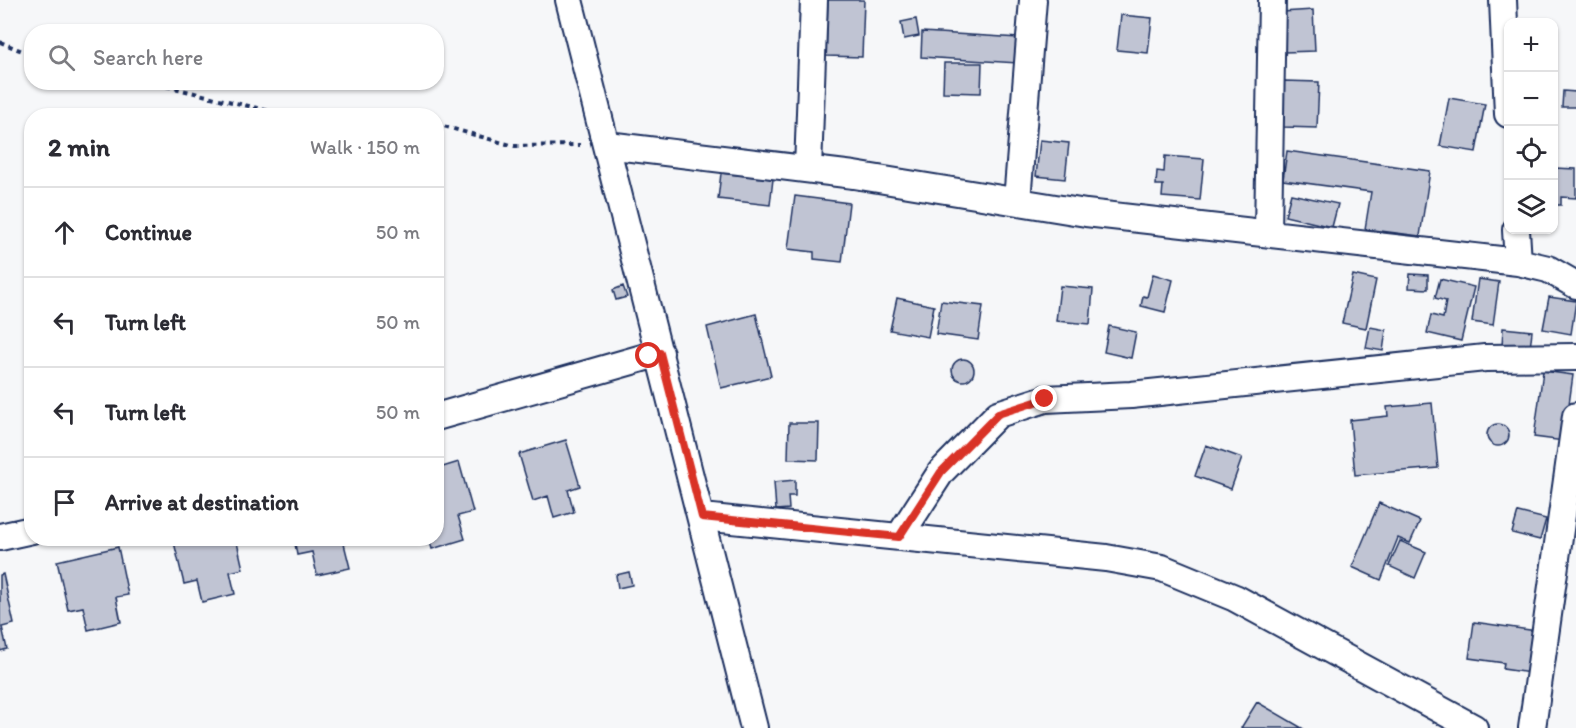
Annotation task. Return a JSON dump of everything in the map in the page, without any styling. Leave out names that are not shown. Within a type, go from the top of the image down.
[{"type":"street","points":[[569,0],[754,728]]},
{"type":"street","points":[[808,169],[814,0]]},
{"type":"street","points":[[1017,201],[1033,0]]},
{"type":"street","points":[[1268,232],[1272,0]]},
{"type":"street","points":[[1503,0],[1507,72]]},
{"type":"street","points":[[607,145],[808,169],[1086,213],[1518,262],[1548,268],[1576,285]]},
{"type":"street","points":[[1516,234],[1518,262]]},
{"type":"street","points":[[444,415],[660,353]]},
{"type":"street","points":[[899,537],[941,472],[998,414],[1045,399],[1131,395],[1485,358],[1576,357]]},
{"type":"street","points":[[1532,728],[1576,416]]},
{"type":"street","points":[[702,517],[1106,558],[1162,568],[1235,597],[1474,728]]},
{"type":"street","points":[[0,537],[24,532]]},
{"type":"path","points":[[0,42],[24,52]]},
{"type":"path","points":[[182,90],[257,108]]},
{"type":"path","points":[[444,126],[514,146],[607,145]]},
{"type":"building","points":[[828,0],[864,0],[862,57],[826,56]]},
{"type":"building","points":[[1313,10],[1315,51],[1284,52],[1282,12]]},
{"type":"building","points":[[1121,15],[1152,18],[1148,53],[1117,50]]},
{"type":"building","points":[[916,19],[919,36],[904,39],[901,22]]},
{"type":"building","points":[[922,32],[1019,38],[1018,63],[921,57]]},
{"type":"building","points":[[944,63],[982,63],[981,93],[943,92]]},
{"type":"building","points":[[1284,81],[1319,82],[1317,128],[1283,127]]},
{"type":"building","points":[[1563,91],[1576,92],[1576,107],[1562,107]]},
{"type":"building","points":[[1449,98],[1485,104],[1476,152],[1440,146]]},
{"type":"building","points":[[1040,140],[1069,143],[1065,179],[1036,176]]},
{"type":"building","points":[[1287,151],[1430,171],[1420,236],[1365,229],[1371,192],[1283,180]]},
{"type":"building","points":[[1165,156],[1204,159],[1200,200],[1162,197],[1163,185],[1156,185],[1157,171],[1164,172]]},
{"type":"building","points":[[1558,168],[1576,169],[1576,198],[1561,197],[1561,205],[1558,205]]},
{"type":"building","points":[[721,173],[773,179],[770,205],[718,199]]},
{"type":"building","points":[[1291,194],[1338,204],[1332,227],[1285,216]]},
{"type":"building","points":[[795,196],[849,203],[842,262],[814,259],[814,252],[788,249]]},
{"type":"building","points":[[1153,274],[1173,280],[1165,312],[1141,306],[1143,296],[1147,297]]},
{"type":"building","points":[[1410,274],[1428,275],[1428,289],[1409,288]]},
{"type":"building","points":[[1353,275],[1376,280],[1366,328],[1342,323]]},
{"type":"building","points":[[1440,279],[1474,287],[1461,341],[1427,333],[1431,315],[1443,318],[1446,301],[1435,298]]},
{"type":"building","points":[[1478,279],[1499,282],[1493,325],[1472,322]]},
{"type":"building","points":[[623,286],[627,297],[616,300],[613,290]]},
{"type":"building","points":[[1060,286],[1093,289],[1090,324],[1056,321]]},
{"type":"building","points":[[1549,297],[1576,301],[1571,334],[1543,329]]},
{"type":"building","points":[[897,298],[934,306],[928,337],[890,330]]},
{"type":"building","points":[[941,301],[983,306],[978,340],[936,334]]},
{"type":"building","points":[[756,314],[771,376],[721,388],[707,327]]},
{"type":"building","points":[[1109,326],[1136,332],[1131,358],[1104,352]]},
{"type":"building","points":[[1370,327],[1386,330],[1383,351],[1366,348]]},
{"type":"building","points":[[1503,328],[1532,331],[1530,349],[1502,346]]},
{"type":"building","points":[[963,359],[971,362],[974,370],[971,378],[963,381],[955,378],[952,370],[955,362]]},
{"type":"building","points":[[1543,371],[1573,375],[1564,441],[1534,437]]},
{"type":"building","points":[[1432,403],[1438,468],[1355,475],[1350,420],[1388,416],[1387,407]]},
{"type":"building","points":[[789,423],[819,423],[818,460],[788,459]]},
{"type":"building","points":[[1498,424],[1506,427],[1509,435],[1506,443],[1498,446],[1490,443],[1487,435],[1490,427]]},
{"type":"building","points":[[566,440],[580,486],[568,490],[574,512],[554,518],[548,496],[533,501],[519,454]]},
{"type":"building","points":[[1206,445],[1242,458],[1231,489],[1195,476]]},
{"type":"building","points":[[459,462],[473,512],[458,516],[465,539],[444,545],[444,467]]},
{"type":"building","points":[[795,480],[795,496],[788,496],[789,509],[776,510],[774,482]]},
{"type":"building","points":[[1379,503],[1420,521],[1410,543],[1398,538],[1381,580],[1352,567]]},
{"type":"building","points":[[1518,512],[1546,519],[1540,540],[1512,533]]},
{"type":"building","points":[[1400,541],[1426,552],[1415,578],[1389,566]]},
{"type":"building","points":[[175,546],[238,546],[243,569],[230,572],[235,594],[202,602],[197,581],[184,584]]},
{"type":"building","points":[[295,546],[344,546],[350,568],[317,575],[312,552],[297,555]]},
{"type":"building","points":[[118,547],[128,595],[116,597],[121,622],[88,630],[83,607],[68,610],[57,561]]},
{"type":"building","points":[[629,572],[632,585],[618,588],[616,575]]},
{"type":"building","points":[[3,574],[14,624],[2,627],[7,649],[0,651],[0,575]]},
{"type":"building","points":[[1474,622],[1537,631],[1530,673],[1503,669],[1504,663],[1469,658]]},
{"type":"building","points":[[1257,702],[1302,728],[1241,728]]},
{"type":"route","points":[[649,356],[660,353],[702,517],[899,537],[941,472],[998,414],[1045,399]]}]
